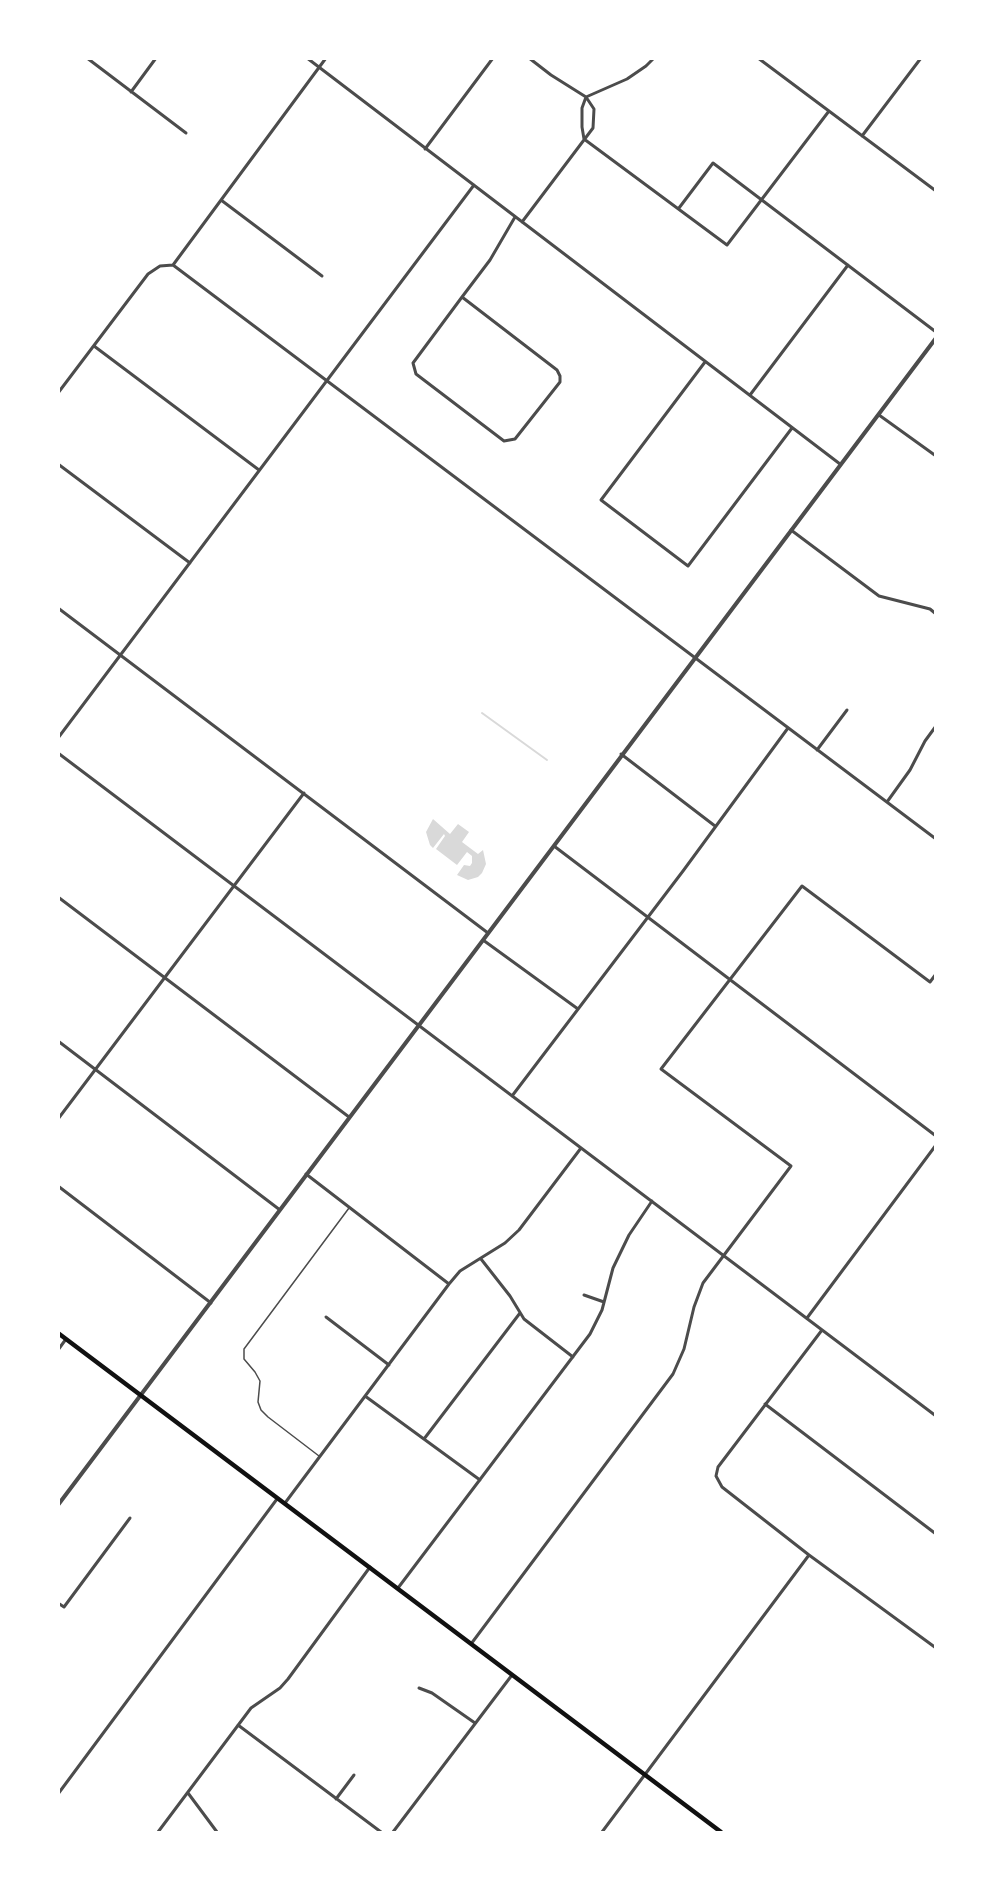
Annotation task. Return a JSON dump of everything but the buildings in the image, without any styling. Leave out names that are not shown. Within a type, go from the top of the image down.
[{"type":"main road","points":[[58,1333],[721,1833]]},
{"type":"street","points":[[87,58],[186,133]]},
{"type":"street","points":[[131,92],[156,58]]},
{"type":"street","points":[[307,58],[840,464]]},
{"type":"street","points":[[173,265],[326,58]]},
{"type":"street","points":[[425,149],[493,58]]},
{"type":"street","points":[[522,222],[593,128],[594,109],[586,97],[529,58]]},
{"type":"street","points":[[654,58],[627,79],[586,97],[582,108],[582,127],[585,139],[727,245],[829,111]]},
{"type":"street","points":[[758,58],[936,191]]},
{"type":"street","points":[[862,136],[921,58]]},
{"type":"street","points":[[679,208],[713,163],[936,332]]},
{"type":"street","points":[[58,738],[474,185]]},
{"type":"street","points":[[221,200],[322,276]]},
{"type":"street","points":[[462,297],[557,370],[560,376],[560,382],[515,439],[504,441],[416,374],[413,363],[462,297],[490,260],[515,217]]},
{"type":"street","points":[[58,393],[148,274],[160,266],[173,265],[936,839]]},
{"type":"street","points":[[749,395],[848,265]]},
{"type":"street","points":[[58,1505],[936,338]]},
{"type":"street","points":[[94,346],[260,471]]},
{"type":"street","points":[[705,362],[601,500],[688,566],[792,428]]},
{"type":"street","points":[[878,414],[936,456]]},
{"type":"street","points":[[58,464],[190,563]]},
{"type":"street","points":[[791,530],[879,596],[930,609],[936,614]]},
{"type":"street","points":[[58,608],[488,934]]},
{"type":"street","points":[[817,750],[847,710]]},
{"type":"street","points":[[887,802],[910,770],[925,741],[936,726]]},
{"type":"street","points":[[512,1096],[788,728]]},
{"type":"street","points":[[58,753],[936,1416]]},
{"type":"street","points":[[621,754],[716,826]]},
{"type":"street","points":[[58,1119],[304,793]]},
{"type":"street","points":[[554,846],[936,1136]]},
{"type":"street","points":[[471,1644],[673,1374],[684,1349],[694,1307],[703,1283],[791,1166],[661,1069],[802,886],[930,982],[936,974]]},
{"type":"street","points":[[58,897],[350,1117]]},
{"type":"street","points":[[483,940],[578,1009]]},
{"type":"street","points":[[58,1041],[280,1210]]},
{"type":"street","points":[[807,1318],[936,1145]]},
{"type":"street","points":[[285,1503],[449,1284],[460,1271],[505,1243],[519,1230],[581,1148]]},
{"type":"street","points":[[306,1174],[449,1284]]},
{"type":"street","points":[[58,1186],[210,1303]]},
{"type":"street","points":[[398,1588],[591,1334],[604,1302],[613,1268],[629,1235],[652,1201]]},
{"type":"street","points":[[480,1258],[510,1296],[524,1319],[573,1357]]},
{"type":"street","points":[[584,1295],[604,1302]]},
{"type":"street","points":[[423,1439],[520,1313]]},
{"type":"street","points":[[326,1317],[389,1365]]},
{"type":"street","points":[[822,1330],[718,1467],[716,1476],[722,1487],[809,1555],[936,1648]]},
{"type":"street","points":[[58,1350],[67,1339]]},
{"type":"street","points":[[365,1396],[480,1480]]},
{"type":"street","points":[[765,1404],[936,1534]]},
{"type":"street","points":[[58,1794],[278,1498]]},
{"type":"street","points":[[58,1603],[64,1607],[130,1518]]},
{"type":"street","points":[[602,1833],[809,1555]]},
{"type":"street","points":[[158,1833],[251,1708],[275,1692],[288,1679],[370,1567]]},
{"type":"street","points":[[393,1833],[512,1675]]},
{"type":"street","points":[[419,1688],[432,1693],[475,1723]]},
{"type":"street","points":[[238,1725],[381,1833]]},
{"type":"street","points":[[336,1799],[354,1775]]},
{"type":"street","points":[[188,1793],[217,1833]]},
{"type":"lane","points":[[320,1456],[261,1410],[258,1402],[260,1381],[244,1359],[244,1349],[349,1208]]},
{"type":"shaded area","points":[[433,819],[450,834],[458,824],[469,832],[462,842],[478,854],[483,850],[486,864],[478,877],[468,880],[457,875],[464,865],[470,866],[472,863],[472,856],[467,852],[457,865],[436,849],[445,836],[444,834],[433,848],[430,845],[426,832]]},
{"type":"waterway","points":[[482,713],[547,760]]}]
